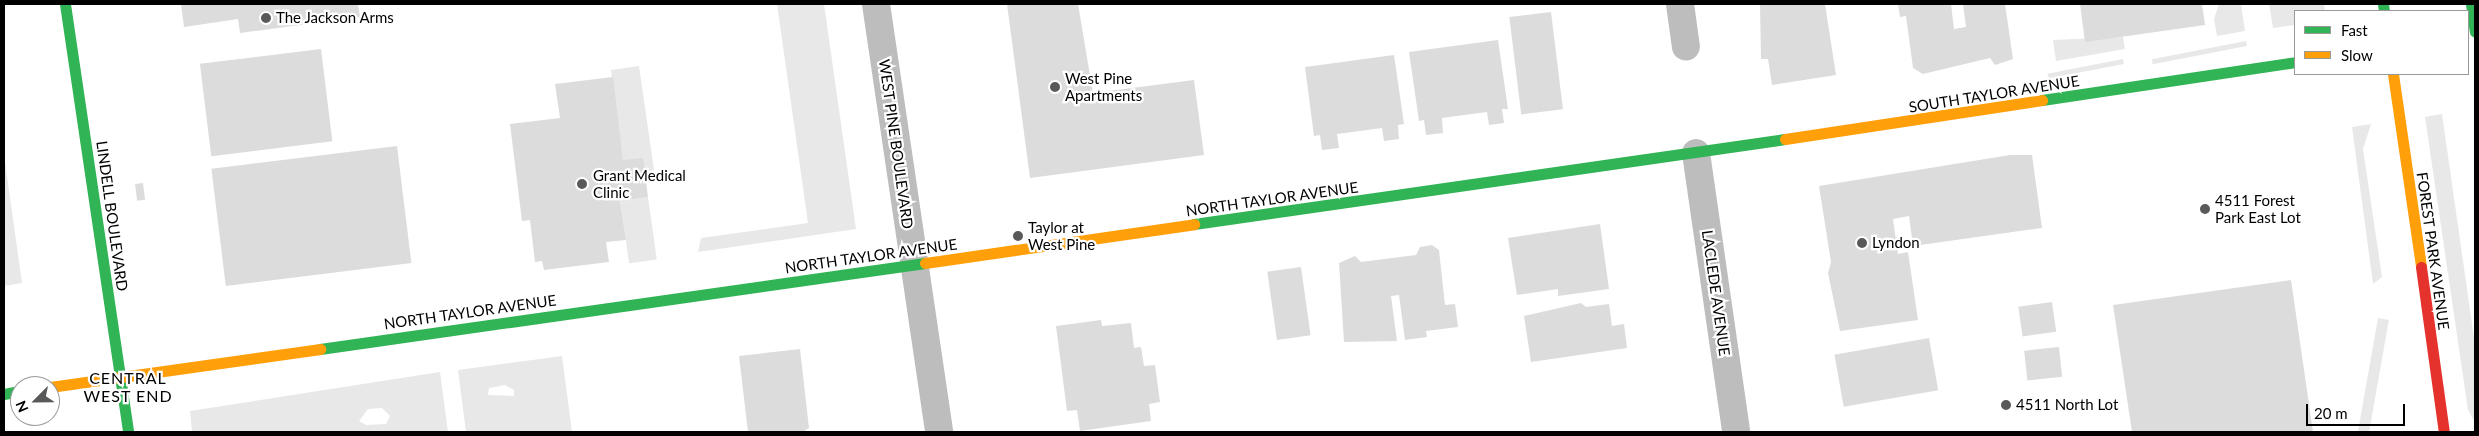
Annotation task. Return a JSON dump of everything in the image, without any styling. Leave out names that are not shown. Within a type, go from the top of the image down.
[{"type":"street","name":"LINDELL BOULEVARD","points":[[65,4],[128,432]]},
{"type":"street","name":"WEST PINE BOULEVARD","points":[[876,4],[939,432]]},
{"type":"street","points":[[1680,4],[1686,47]]},
{"type":"street","points":[[2471,4],[2475,33]]},
{"type":"street","name":"SOUTH TAYLOR AVENUE","points":[[1696,153],[2294,62]]},
{"type":"street","name":"FOREST PARK AVENUE","points":[[2393,75],[2444,432]]},
{"type":"street","name":"NORTH TAYLOR AVENUE","points":[[60,386],[1696,153]]},
{"type":"street","name":"LACLEDE AVENUE","points":[[1696,153],[1736,432]]},
{"type":"shaded area","points":[[777,4],[824,4],[856,229],[698,252],[701,238],[808,223]]},
{"type":"shaded area","points":[[2219,4],[2241,4],[2245,31],[2217,36],[2214,19]]},
{"type":"shaded area","points":[[2269,4],[2324,4],[2325,10],[2294,10],[2294,25],[2273,28]]},
{"type":"shaded area","points":[[2123,37],[2125,49],[2056,61],[2053,40]]},
{"type":"shaded area","points":[[2246,41],[2247,46],[2153,64],[2152,59]]},
{"type":"shaded area","points":[[2123,59],[2124,64],[2048,79],[2047,74]]},
{"type":"shaded area","points":[[639,66],[654,170],[645,172],[623,160],[611,70]]},
{"type":"shaded area","points":[[2442,114],[2475,345],[2475,423],[2468,410],[2425,117]]},
{"type":"shaded area","points":[[2371,124],[2363,149],[2382,277],[2373,284],[2352,127]]},
{"type":"shaded area","points":[[4,155],[22,283],[4,286]]},
{"type":"shaded area","points":[[648,197],[657,259],[629,263],[620,201]]},
{"type":"shaded area","points":[[2378,318],[2389,320],[2369,432],[2358,431]]},
{"type":"shaded area","points":[[562,356],[572,432],[466,432],[458,370]],"holes":[[[505,385],[514,390],[514,396],[488,395],[489,388]]]},
{"type":"shaded area","points":[[440,372],[448,432],[192,432],[190,411]],"holes":[[[382,408],[390,416],[386,424],[366,425],[359,421],[368,409]]]},
{"type":"building","name":"The Jackson Arms","points":[[181,4],[358,4],[360,17],[240,33],[238,19],[184,27]]},
{"type":"building","name":"West Pine Apartments","points":[[1007,4],[1078,4],[1093,93],[1194,80],[1204,155],[1030,178]]},
{"type":"building","points":[[1760,4],[1825,4],[1836,75],[1772,85],[1768,59],[1761,59]]},
{"type":"building","points":[[1898,4],[1951,4],[1954,29],[1966,27],[1963,4],[2005,4],[2013,59],[1995,65],[1990,58],[1923,74],[1913,68],[1906,16],[1900,17]]},
{"type":"building","points":[[2080,4],[2202,4],[2205,25],[2085,42]]},
{"type":"building","points":[[1551,12],[1563,109],[1521,114],[1509,17]]},
{"type":"building","points":[[1498,40],[1508,109],[1502,109],[1504,123],[1489,125],[1487,112],[1442,118],[1443,133],[1426,135],[1424,120],[1419,121],[1409,52]]},
{"type":"building","points":[[321,49],[332,141],[211,156],[200,64]]},
{"type":"building","points":[[1394,55],[1404,124],[1398,125],[1399,139],[1384,141],[1382,128],[1337,134],[1339,148],[1322,150],[1320,135],[1314,136],[1305,67]]},
{"type":"building","name":"Grant Medical Clinic","points":[[613,77],[623,160],[643,158],[648,197],[620,201],[626,240],[606,242],[609,262],[544,270],[542,261],[535,262],[530,220],[522,221],[510,124],[560,118],[555,84]]},
{"type":"building","points":[[397,146],[411,263],[226,286],[211,169]]},
{"type":"building","name":"Lyndon","points":[[2010,155],[2032,155],[2042,228],[1913,246],[1909,216],[1893,219],[1898,254],[1908,252],[1918,320],[1840,331],[1828,273],[1831,262],[1819,186]]},
{"type":"building","points":[[143,183],[145,200],[137,201],[135,184]]},
{"type":"building","points":[[1600,224],[1609,289],[1558,296],[1558,289],[1517,295],[1508,238]]},
{"type":"building","points":[[1432,245],[1439,250],[1445,305],[1455,304],[1458,327],[1426,331],[1427,337],[1405,340],[1399,295],[1391,296],[1397,341],[1344,342],[1339,263],[1355,256],[1361,262],[1416,255],[1420,247]]},
{"type":"building","points":[[1301,267],[1311,335],[1277,340],[1267,272]]},
{"type":"building","points":[[2291,280],[2313,432],[2132,432],[2113,305]]},
{"type":"building","points":[[2052,302],[2056,332],[2023,336],[2018,307]]},
{"type":"building","points":[[1581,303],[1586,307],[1609,304],[1612,326],[1624,324],[1627,348],[1531,362],[1524,316]]},
{"type":"building","points":[[1101,320],[1102,326],[1131,323],[1134,348],[1141,347],[1144,366],[1155,365],[1160,402],[1149,404],[1151,421],[1080,431],[1077,410],[1067,411],[1056,326]]},
{"type":"building","points":[[1929,338],[1938,390],[1844,407],[1834,355]]},
{"type":"building","points":[[2059,347],[2062,377],[2027,380],[2024,351]]},
{"type":"building","points":[[800,349],[809,428],[803,432],[748,432],[739,356]]},
{"type":"traffic: fast","points":[[65,4],[128,432]]},
{"type":"traffic: fast","points":[[2383,4],[2384,10]]},
{"type":"traffic: fast","points":[[2471,4],[2475,32]]},
{"type":"traffic: fast","points":[[2042,100],[2294,62]]},
{"type":"traffic: fast","points":[[1194,224],[1785,139]]},
{"type":"traffic: fast","points":[[320,349],[925,263]]},
{"type":"traffic: fast","points":[[4,394],[10,393]]},
{"type":"traffic: slow","points":[[2393,75],[2421,267]]},
{"type":"traffic: slow","points":[[1785,139],[2042,100]]},
{"type":"traffic: slow","points":[[925,263],[1194,224]]},
{"type":"traffic: slow","points":[[60,386],[320,349]]},
{"type":"traffic: jam","points":[[2421,267],[2444,432]]},
{"type":"place","name":"The Jackson Arms","points":[[266,18]]},
{"type":"place","name":"West Pine Apartments","points":[[1055,87]]},
{"type":"place","name":"Grant Medical Clinic","points":[[582,184]]},
{"type":"place","name":"4511 Forest Park East Lot","points":[[2205,209]]},
{"type":"place","name":"Taylor at West Pine","points":[[1018,236]]},
{"type":"place","name":"Lyndon","points":[[1862,243]]},
{"type":"place","name":"4511 North Lot","points":[[2006,405]]},
{"type":"district","name":"CENTRAL WEST END","points":[[128,387]]}]
